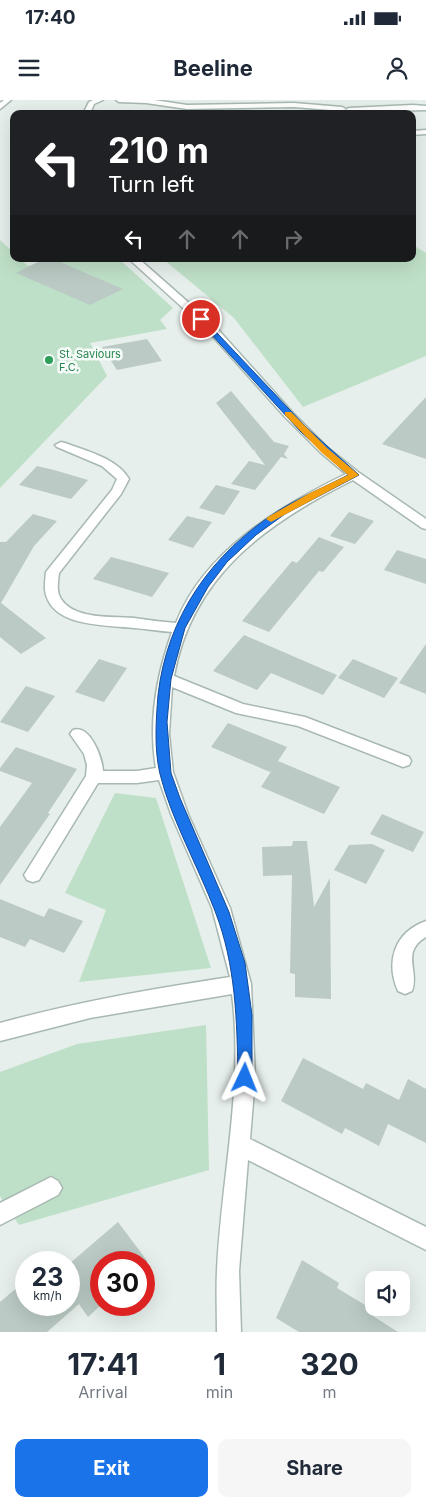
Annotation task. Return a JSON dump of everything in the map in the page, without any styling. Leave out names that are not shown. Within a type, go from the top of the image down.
[{"type":"street","points":[[0,107],[8,100]]},
{"type":"street","points":[[88,110],[91,104],[100,100]]},
{"type":"street","points":[[119,100],[148,100],[164,105],[198,107],[294,105],[346,109],[413,106],[426,108]]},
{"type":"street","points":[[137,262],[210,327],[303,429],[354,475],[426,525]]},
{"type":"street","points":[[62,446],[108,465],[119,472],[123,478],[116,493],[53,572],[50,588],[54,601],[68,612],[88,619],[180,628]]},
{"type":"street","points":[[229,1332],[228,1271],[240,1145],[246,1047],[242,984],[232,941],[222,912],[165,773],[161,722],[166,679],[180,628],[204,585],[224,559],[282,512],[354,475]]},
{"type":"street","points":[[166,679],[241,709],[300,721],[403,761]]},
{"type":"street","points":[[33,875],[94,777],[96,765],[94,757],[78,734]]},
{"type":"street","points":[[94,777],[137,777],[165,773]]},
{"type":"street","points":[[405,985],[402,971],[405,947],[417,932],[426,929]]},
{"type":"street","points":[[0,1032],[50,1017],[96,1007],[242,984]]},
{"type":"street","points":[[240,1145],[426,1239]]},
{"type":"street","points":[[0,1214],[51,1188]]},
{"type":"green space","name":"St. Saviours F.C.","points":[[0,240],[10,249],[10,262],[23,262],[28,266],[41,262],[122,262],[173,308],[160,320],[167,329],[90,343],[107,376],[0,488]]},
{"type":"green space","points":[[416,247],[426,253],[426,356],[303,407],[234,318],[167,262],[416,262]]},
{"type":"green space","points":[[115,793],[156,798],[211,968],[79,982],[106,910],[65,893]]},
{"type":"green space","points":[[206,1025],[209,1170],[19,1225],[0,1196],[0,1072],[77,1044]]},
{"type":"building","points":[[38,262],[60,262],[123,289],[90,305],[16,273]]},
{"type":"building","points":[[147,339],[162,361],[117,370],[102,347]]},
{"type":"building","points":[[231,391],[274,442],[289,446],[284,454],[288,459],[281,457],[255,490],[231,484],[249,461],[265,465],[256,451],[253,450],[216,403]]},
{"type":"building","points":[[426,397],[426,459],[382,444]]},
{"type":"building","points":[[37,466],[88,480],[71,499],[19,485]]},
{"type":"building","points":[[216,485],[240,491],[224,515],[199,508]]},
{"type":"building","points":[[349,512],[374,521],[355,544],[330,536]]},
{"type":"building","points":[[33,514],[57,521],[34,546],[1,603],[46,638],[21,654],[0,637],[0,542],[6,542]]},
{"type":"building","points":[[187,516],[212,522],[193,548],[168,540]]},
{"type":"building","points":[[319,537],[344,547],[323,572],[319,571],[269,632],[242,621],[292,561],[297,563]]},
{"type":"building","points":[[397,550],[426,559],[426,584],[384,570]]},
{"type":"building","points":[[111,557],[169,573],[152,597],[93,579]]},
{"type":"building","points":[[244,635],[337,675],[323,695],[271,673],[257,690],[213,671]]},
{"type":"building","points":[[426,644],[426,694],[399,683]]},
{"type":"building","points":[[99,659],[127,668],[104,702],[75,692]]},
{"type":"building","points":[[353,659],[398,678],[384,698],[338,678]]},
{"type":"building","points":[[26,686],[55,696],[28,732],[0,722]]},
{"type":"building","points":[[228,723],[287,747],[278,761],[340,787],[324,814],[261,787],[272,770],[270,772],[211,747]]},
{"type":"building","points":[[16,747],[77,769],[48,813],[50,814],[0,885],[0,827],[32,783],[0,771],[0,768]]},
{"type":"building","points":[[382,814],[424,832],[413,852],[370,834]]},
{"type":"building","points":[[293,841],[307,841],[314,907],[330,878],[331,999],[295,997],[295,974],[290,973],[292,875],[263,876],[262,847],[292,846]]},
{"type":"building","points":[[372,844],[385,850],[366,884],[334,870],[349,845]]},
{"type":"building","points":[[0,899],[44,917],[49,908],[83,921],[64,953],[30,939],[25,947],[0,937]]},
{"type":"building","points":[[303,1058],[363,1089],[366,1083],[399,1100],[408,1079],[426,1089],[426,1143],[388,1124],[379,1146],[345,1128],[342,1134],[281,1101]]},
{"type":"building","points":[[118,1222],[140,1251],[90,1251],[90,1315],[88,1317],[80,1305],[80,1255]]},
{"type":"building","points":[[302,1260],[339,1283],[337,1288],[365,1305],[365,1316],[373,1316],[398,1332],[299,1332],[276,1318]]},
{"type":"building","points":[[15,1289],[15,1316],[65,1316],[47,1332],[0,1332],[0,1302]]},
{"type":"slow traffic","points":[[271,519],[297,503],[354,475],[324,450],[288,414]]},
{"type":"place","name":"St. Saviours F.C.","points":[[49,360]]},
{"type":"route","points":[[201,319],[233,351],[289,415],[335,460],[354,475],[282,512],[253,533],[224,559],[204,585],[180,628],[168,665],[161,722],[162,756],[165,773],[222,912],[238,963],[242,984],[246,1047],[245,1078]]}]
